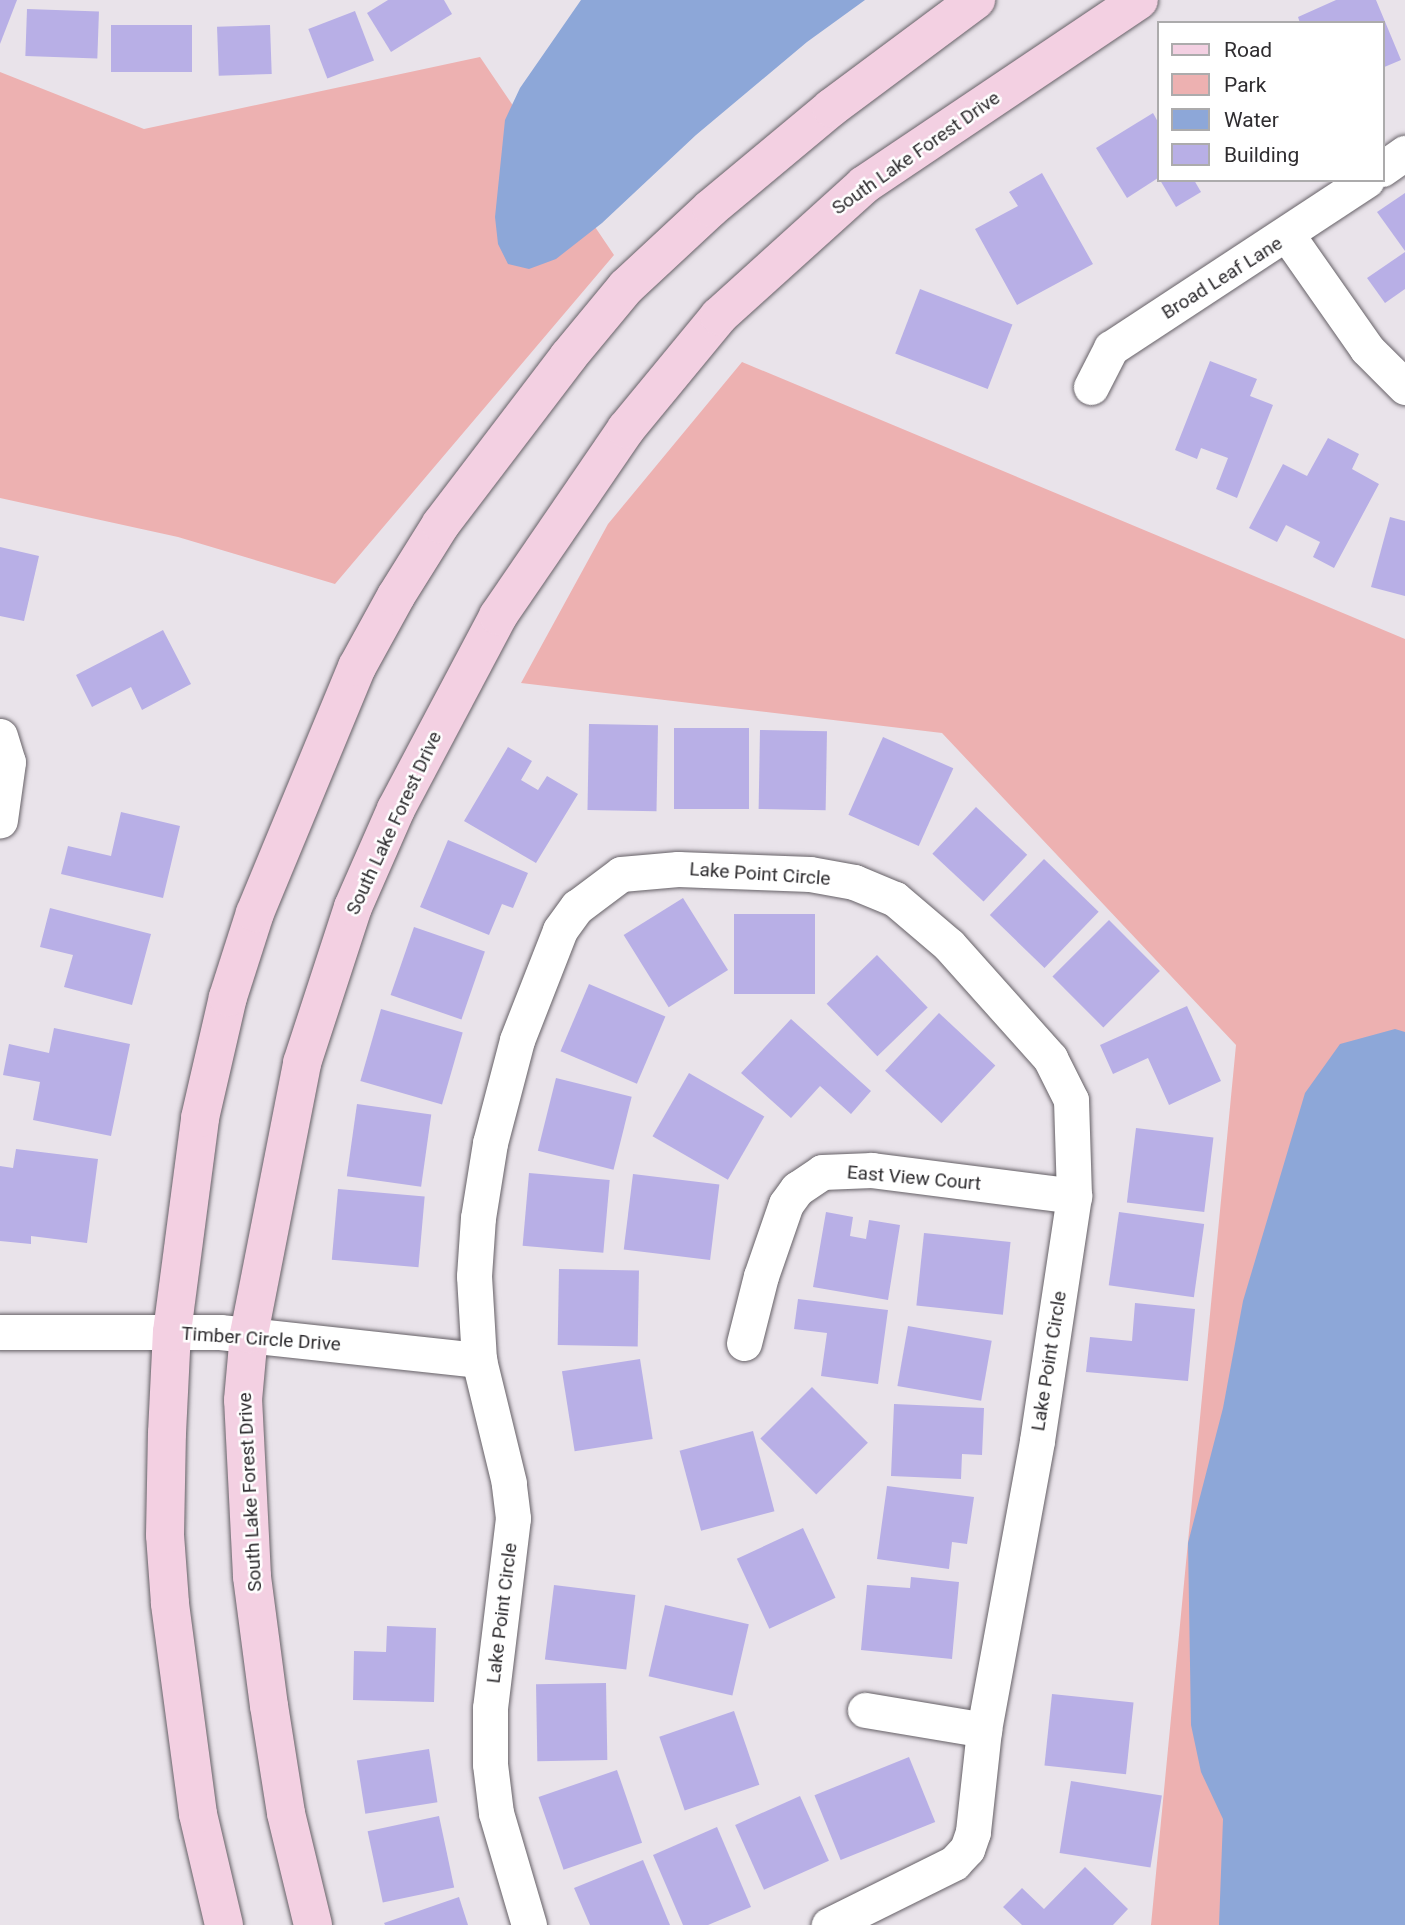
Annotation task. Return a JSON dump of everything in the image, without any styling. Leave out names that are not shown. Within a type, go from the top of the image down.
[{"type":"main road","points":[[224,1925],[198,1814],[170,1603],[165,1535],[172,1332],[200,1118],[228,997],[255,913],[326,738],[396,596],[441,524],[626,287],[711,208],[831,108],[976,0]]},
{"type":"main road","name":"South Lake Forest Drive","points":[[313,1925],[286,1813],[252,1576],[243,1435],[249,1334],[291,1115],[322,996],[353,906],[396,810],[498,616],[626,429],[719,316],[757,278],[864,185],[1139,0]]},
{"type":"street","points":[[1384,168],[1405,153]]},
{"type":"street","name":"Broad Leaf Lane","points":[[1091,387],[1111,348],[1288,236],[1364,182]]},
{"type":"street","points":[[1288,236],[1367,349],[1405,387]]},
{"type":"street","points":[[0,736],[8,762],[8,789],[0,820]]},
{"type":"street","name":"Lake Point Circle","points":[[529,1925],[496,1813],[490,1764],[491,1694],[513,1518],[509,1483],[479,1360],[474,1276],[478,1218],[489,1143],[517,1040],[560,930],[577,906],[621,874],[678,869],[810,874],[854,882],[895,899],[948,944],[1050,1058],[1071,1100],[1074,1196],[1037,1441],[984,1730],[973,1832],[967,1849],[938,1872],[829,1925]]},
{"type":"street","name":"East View Court","points":[[744,1343],[786,1204],[797,1189],[822,1172],[872,1170],[1074,1196]]},
{"type":"street","name":"Timber Circle Drive","points":[[0,1332],[249,1334],[479,1360]]},
{"type":"street","points":[[865,1710],[984,1730]]},
{"type":"green space","points":[[480,57],[614,255],[335,584],[178,537],[0,498],[0,72],[144,129]]},
{"type":"green space","points":[[742,362],[1405,639],[1405,1925],[1151,1925],[1236,1045],[942,733],[521,683],[608,524]]},
{"type":"water","points":[[581,0],[865,0],[807,42],[696,135],[602,223],[556,259],[529,269],[508,264],[498,244],[495,217],[505,120],[520,88]]},
{"type":"water","points":[[1395,1029],[1405,1032],[1405,1925],[1219,1925],[1223,1819],[1201,1772],[1191,1725],[1188,1543],[1223,1408],[1243,1301],[1305,1093],[1340,1044]]},
{"type":"building","points":[[0,0],[17,0],[0,44]]},
{"type":"building","points":[[388,0],[444,0],[452,14],[391,52],[367,13]]},
{"type":"building","points":[[1336,0],[1376,0],[1401,60],[1384,67],[1384,21],[1299,21],[1298,17]]},
{"type":"building","points":[[27,9],[99,12],[97,58],[25,56]]},
{"type":"building","points":[[355,11],[374,60],[327,78],[308,29]]},
{"type":"building","points":[[111,25],[192,25],[192,72],[111,72]]},
{"type":"building","points":[[270,25],[272,74],[219,76],[217,27]]},
{"type":"building","points":[[1153,113],[1156,118],[1156,179],[1127,198],[1096,148]]},
{"type":"building","points":[[1042,173],[1093,264],[1017,305],[975,229],[1018,206],[1009,192]]},
{"type":"building","points":[[1161,182],[1195,182],[1201,192],[1176,207]]},
{"type":"building","points":[[1405,193],[1405,251],[1377,212]]},
{"type":"building","points":[[1405,252],[1405,289],[1385,303],[1367,278]]},
{"type":"building","points":[[920,289],[1012,324],[988,389],[895,353]]},
{"type":"building","points":[[1210,361],[1257,379],[1250,396],[1273,405],[1237,498],[1216,489],[1228,458],[1201,448],[1197,459],[1175,450]]},
{"type":"building","points":[[1328,438],[1359,454],[1352,469],[1379,484],[1334,568],[1313,557],[1320,542],[1286,525],[1277,542],[1249,528],[1283,464],[1307,476]]},
{"type":"building","points":[[1390,517],[1405,521],[1405,596],[1371,587]]},
{"type":"building","points":[[0,547],[39,556],[24,621],[0,616]]},
{"type":"building","points":[[163,630],[191,684],[142,710],[131,687],[92,707],[76,675]]},
{"type":"building","points":[[589,724],[658,725],[656,811],[587,810]]},
{"type":"building","points":[[674,728],[749,728],[749,809],[674,809]]},
{"type":"building","points":[[760,730],[827,731],[826,810],[759,809]]},
{"type":"building","points":[[883,737],[953,768],[919,846],[848,815]]},
{"type":"building","points":[[508,747],[532,761],[521,780],[538,790],[547,776],[578,794],[536,863],[464,821]]},
{"type":"building","points":[[976,807],[1027,855],[984,902],[932,854]]},
{"type":"building","points":[[121,812],[180,826],[163,898],[61,874],[68,846],[111,856]]},
{"type":"building","points":[[448,840],[528,873],[513,908],[502,904],[489,935],[420,907]]},
{"type":"building","points":[[1044,859],[1099,912],[1044,968],[990,915]]},
{"type":"building","points":[[683,898],[728,970],[669,1007],[624,935]]},
{"type":"building","points":[[50,908],[151,934],[132,1005],[64,987],[73,955],[40,947]]},
{"type":"building","points":[[734,914],[815,914],[815,994],[734,994]]},
{"type":"building","points":[[1109,920],[1160,971],[1103,1027],[1052,977]]},
{"type":"building","points":[[414,927],[485,951],[461,1019],[391,995]]},
{"type":"building","points":[[877,955],[928,1008],[877,1056],[827,1004]]},
{"type":"building","points":[[589,984],[665,1016],[637,1084],[560,1051]]},
{"type":"building","points":[[1187,1006],[1221,1081],[1169,1105],[1148,1058],[1113,1074],[1100,1045]]},
{"type":"building","points":[[381,1009],[463,1032],[442,1105],[360,1081]]},
{"type":"building","points":[[939,1013],[995,1066],[941,1123],[885,1071]]},
{"type":"building","points":[[791,1019],[871,1091],[851,1114],[820,1086],[791,1118],[741,1073]]},
{"type":"building","points":[[54,1028],[130,1044],[111,1136],[33,1120],[40,1082],[3,1075],[9,1044],[49,1053]]},
{"type":"building","points":[[689,1073],[764,1116],[728,1180],[652,1136]]},
{"type":"building","points":[[556,1078],[632,1097],[614,1170],[538,1151]]},
{"type":"building","points":[[357,1104],[431,1114],[421,1187],[347,1176]]},
{"type":"building","points":[[1136,1128],[1213,1138],[1204,1212],[1127,1202]]},
{"type":"building","points":[[16,1149],[98,1159],[87,1243],[31,1236],[31,1244],[0,1241],[0,1166],[13,1168]]},
{"type":"building","points":[[529,1173],[610,1180],[603,1253],[523,1246]]},
{"type":"building","points":[[633,1174],[719,1185],[710,1260],[624,1249]]},
{"type":"building","points":[[338,1189],[425,1197],[418,1267],[332,1260]]},
{"type":"building","points":[[826,1212],[853,1217],[850,1236],[866,1239],[869,1220],[900,1225],[888,1300],[813,1287]]},
{"type":"building","points":[[1119,1212],[1204,1224],[1194,1297],[1109,1285]]},
{"type":"building","points":[[924,1233],[1011,1242],[1003,1315],[916,1306]]},
{"type":"building","points":[[559,1269],[639,1270],[638,1346],[558,1345]]},
{"type":"building","points":[[798,1299],[888,1310],[878,1384],[821,1376],[827,1333],[794,1329]]},
{"type":"building","points":[[1135,1303],[1195,1309],[1188,1381],[1086,1372],[1090,1337],[1132,1341]]},
{"type":"building","points":[[908,1326],[992,1341],[981,1401],[897,1386]]},
{"type":"building","points":[[640,1359],[653,1439],[575,1451],[562,1371]]},
{"type":"building","points":[[812,1387],[868,1443],[816,1494],[760,1439]]},
{"type":"building","points":[[894,1404],[984,1408],[982,1455],[962,1454],[961,1479],[891,1476]]},
{"type":"building","points":[[753,1431],[774,1511],[701,1531],[680,1451]]},
{"type":"building","points":[[887,1486],[974,1497],[967,1544],[952,1542],[949,1569],[877,1559]]},
{"type":"building","points":[[803,1528],[836,1598],[769,1629],[737,1559]]},
{"type":"building","points":[[911,1577],[959,1582],[952,1659],[861,1650],[867,1585],[910,1588]]},
{"type":"building","points":[[554,1585],[635,1595],[626,1669],[545,1659]]},
{"type":"building","points":[[665,1605],[749,1624],[732,1695],[649,1676]]},
{"type":"building","points":[[387,1626],[436,1628],[434,1702],[353,1700],[354,1651],[386,1652]]},
{"type":"building","points":[[606,1683],[607,1760],[537,1761],[536,1684]]},
{"type":"building","points":[[1052,1694],[1134,1703],[1126,1774],[1044,1766]]},
{"type":"building","points":[[734,1711],[759,1785],[685,1810],[659,1737]]},
{"type":"building","points":[[429,1749],[437,1802],[365,1814],[357,1760]]},
{"type":"building","points":[[909,1757],[935,1822],[841,1860],[814,1795]]},
{"type":"building","points":[[617,1770],[642,1843],[564,1870],[539,1797]]},
{"type":"building","points":[[1071,1781],[1162,1795],[1150,1867],[1060,1853]]},
{"type":"building","points":[[800,1796],[829,1861],[764,1890],[735,1825]]},
{"type":"building","points":[[439,1816],[454,1887],[383,1903],[368,1831]]},
{"type":"building","points":[[717,1827],[751,1907],[708,1925],[683,1925],[653,1855]]},
{"type":"building","points":[[643,1860],[670,1925],[590,1925],[574,1888]]},
{"type":"building","points":[[1085,1867],[1128,1909],[1113,1925],[1022,1925],[1003,1907],[1022,1888],[1044,1909]]},
{"type":"building","points":[[459,1897],[468,1925],[384,1923]]}]
